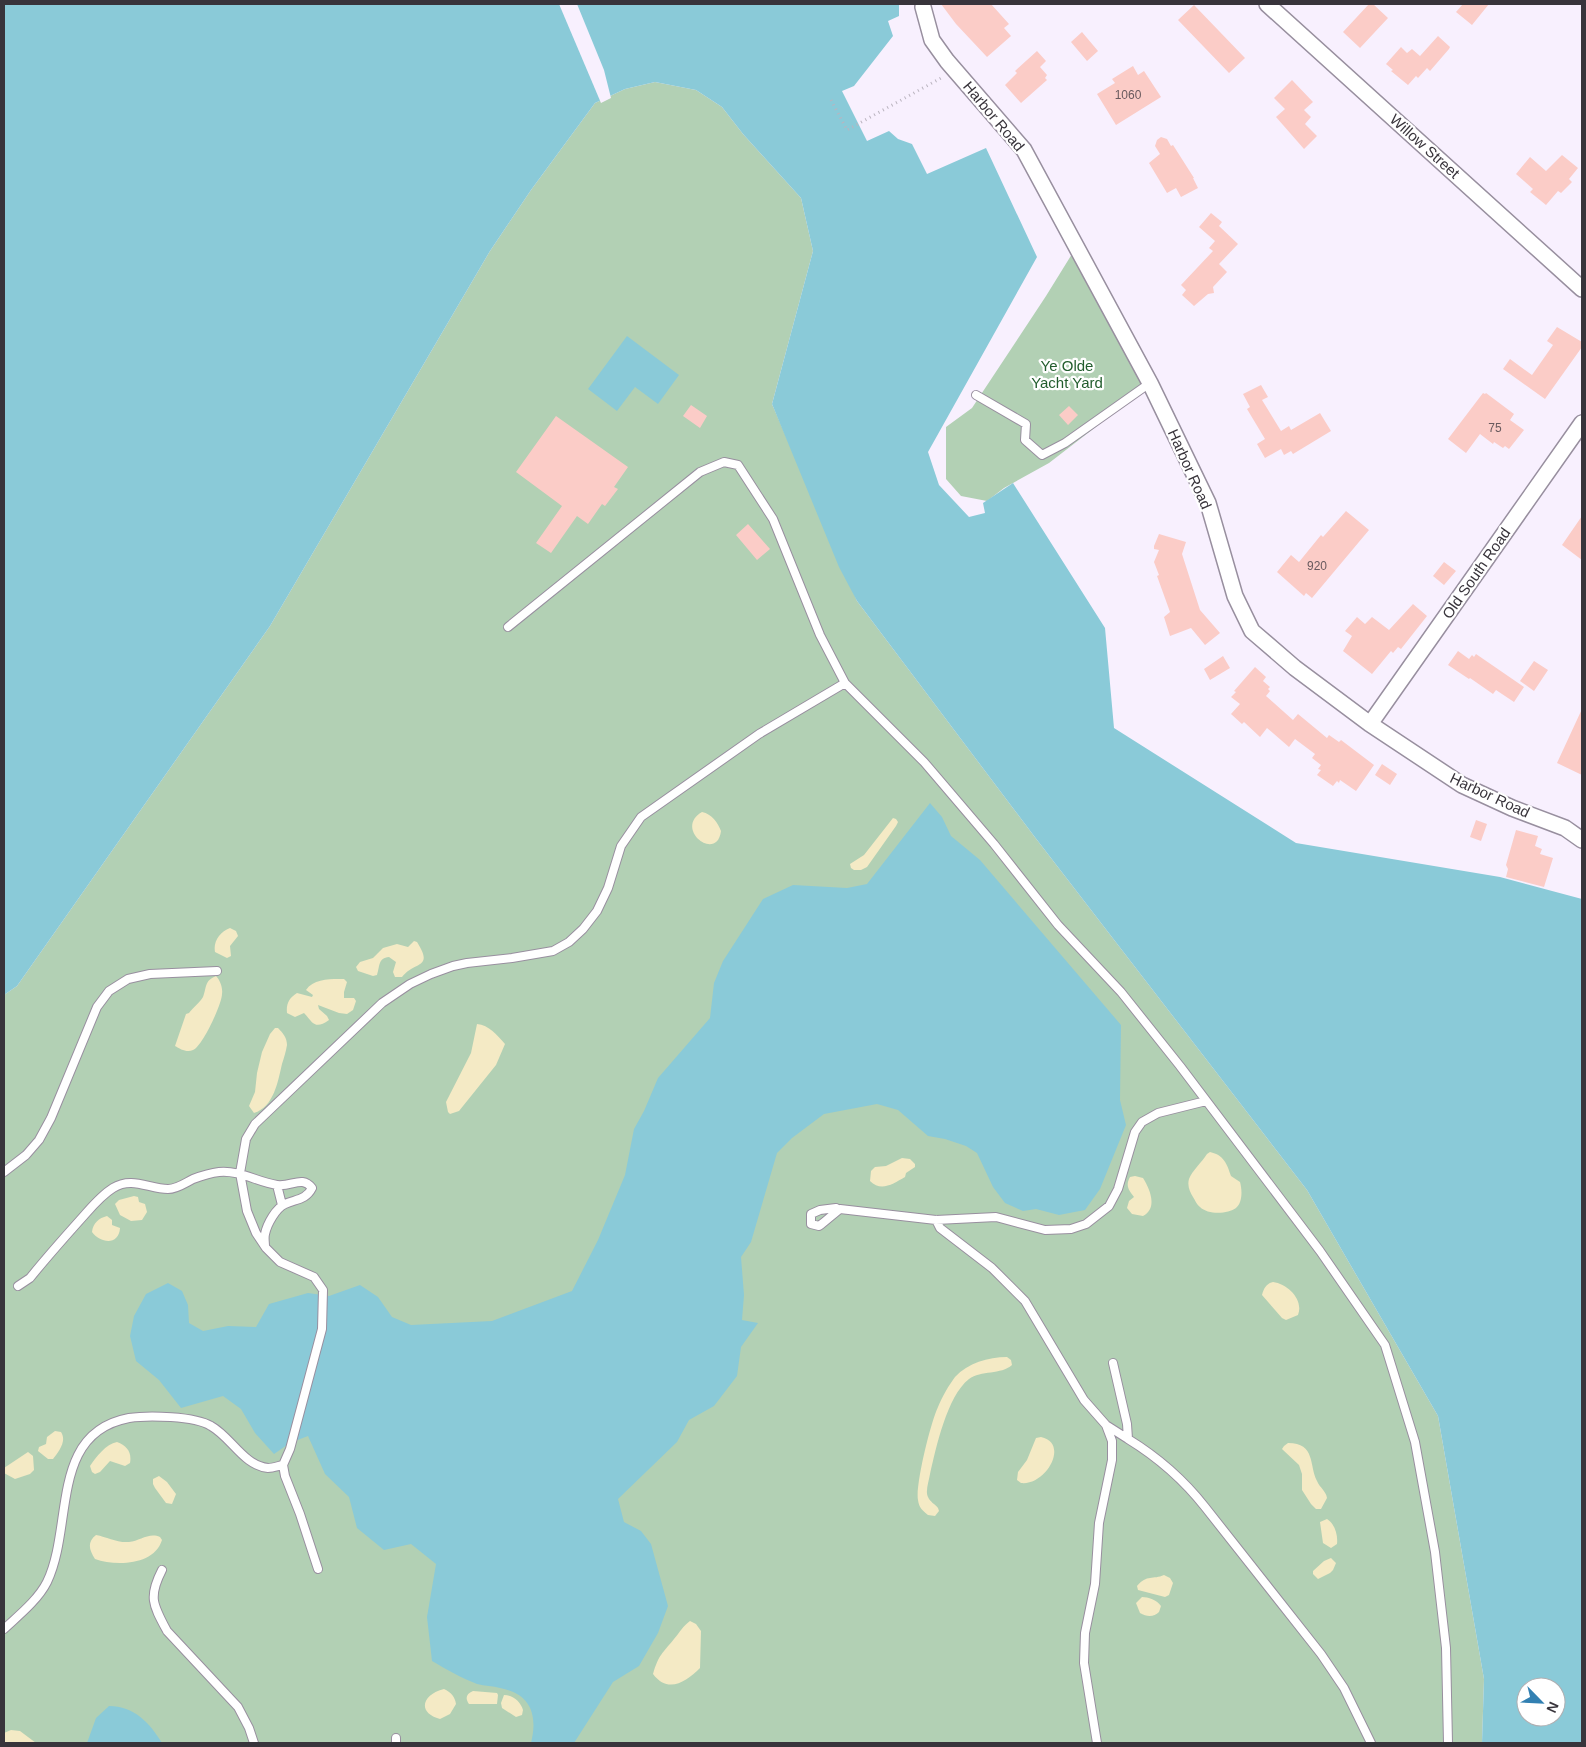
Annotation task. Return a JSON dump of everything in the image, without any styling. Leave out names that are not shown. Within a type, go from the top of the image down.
[{"type":"street","name":"Willow Street","points":[[1267,4],[1582,289]]},
{"type":"street","name":"Harbor Road","points":[[923,7],[932,40],[955,70],[1024,150],[1150,383],[1208,503],[1235,596],[1252,631],[1295,668],[1370,724],[1462,785],[1512,808],[1565,828],[1582,840]]},
{"type":"street","name":"Old South Road","points":[[1370,724],[1582,422]]},
{"type":"street","points":[[1565,828],[1582,831]]},
{"type":"lane","points":[[976,395],[1026,424],[1026,440],[1042,455],[1066,443],[1150,383]]},
{"type":"lane","points":[[508,627],[700,472],[724,462],[738,465],[772,519],[820,635],[845,683],[924,762],[994,844],[1058,925],[1121,992],[1320,1251],[1386,1345],[1415,1442],[1435,1552],[1446,1648],[1448,1743]]},
{"type":"lane","points":[[318,1568],[285,1476],[283,1465],[290,1449],[322,1329],[323,1290],[314,1277],[280,1262],[266,1248],[256,1233],[247,1210],[240,1173],[246,1139],[256,1124],[382,1003],[410,984],[453,966],[553,951],[569,942],[583,929],[596,911],[608,888],[621,846],[640,817],[759,734],[845,683]]},
{"type":"lane","points":[[4,1172],[26,1155],[39,1140],[51,1118],[97,1007],[109,991],[128,980],[150,974],[217,971]]},
{"type":"lane","points":[[836,1208],[820,1210],[810,1214],[811,1224],[818,1226],[826,1221],[827,1217],[840,1209],[936,1220],[996,1217],[1045,1230],[1071,1229],[1086,1224],[1109,1206],[1121,1180],[1135,1132],[1142,1122],[1158,1113],[1206,1101]]},
{"type":"lane","points":[[18,1286],[30,1278],[94,1205],[113,1188],[127,1183],[141,1183],[162,1189],[171,1189],[209,1174],[228,1172],[240,1173],[263,1182],[278,1185],[303,1181],[308,1183],[312,1188],[309,1194],[282,1205],[273,1216],[265,1235],[266,1248]]},
{"type":"lane","points":[[278,1185],[282,1205]]},
{"type":"lane","points":[[936,1220],[940,1228],[992,1268],[1025,1301],[1084,1400],[1106,1425],[1149,1452],[1187,1485],[1321,1654],[1344,1688],[1371,1743]]},
{"type":"lane","points":[[1113,1363],[1125,1416],[1128,1439]]},
{"type":"lane","points":[[4,1629],[35,1598],[46,1583],[54,1566],[69,1480],[78,1454],[87,1439],[102,1427],[117,1420],[148,1416],[196,1421],[210,1425],[224,1435],[245,1457],[257,1466],[269,1468],[283,1465]]},
{"type":"lane","points":[[1097,1743],[1084,1663],[1085,1634],[1094,1584],[1099,1522],[1112,1460],[1112,1441],[1106,1425]]},
{"type":"lane","points":[[162,1570],[155,1583],[153,1600],[159,1616],[167,1631],[238,1708],[249,1728],[254,1743]]},
{"type":"path","points":[[831,100],[847,130],[955,70]]},
{"type":"green space","points":[[655,82],[696,90],[722,107],[743,134],[801,198],[813,251],[772,404],[857,601],[1034,836],[1307,1190],[1438,1416],[1484,1679],[1482,1743],[4,1743],[4,995],[17,986],[270,626],[490,251],[531,190],[595,103],[625,89]]},
{"type":"green space","name":"Ye Olde Yacht Yard","points":[[1072,254],[1145,389],[1049,463],[1004,488],[987,501],[961,496],[946,479],[946,427],[972,408]]},
{"type":"sand","points":[[702,812],[714,819],[721,831],[718,840],[712,844],[706,844],[694,834],[692,827],[694,819]]},
{"type":"sand","points":[[893,818],[898,822],[896,826],[867,867],[861,870],[851,868],[850,864],[864,855]]},
{"type":"sand","points":[[230,928],[236,931],[238,936],[230,946],[231,956],[227,958],[215,952],[215,944],[218,937]]},
{"type":"sand","points":[[414,941],[417,942],[422,951],[423,961],[402,977],[395,977],[393,972],[396,962],[389,957],[381,961],[377,975],[373,976],[358,971],[356,967],[360,962],[373,958],[383,948],[397,944],[408,947]]},
{"type":"sand","points":[[216,976],[221,984],[222,994],[219,1007],[211,1025],[193,1050],[186,1051],[175,1046],[186,1014],[202,999],[206,985]]},
{"type":"sand","points":[[344,979],[347,982],[344,998],[354,998],[356,1001],[353,1010],[347,1014],[318,1005],[319,1009],[329,1020],[317,1025],[311,1022],[304,1013],[295,1017],[287,1013],[289,1002],[297,993],[312,997],[313,995],[306,990],[314,983],[323,980]]},
{"type":"sand","points":[[477,1024],[489,1028],[505,1044],[496,1065],[459,1111],[450,1114],[446,1102],[471,1053]]},
{"type":"sand","points":[[275,1028],[278,1028],[285,1038],[286,1052],[271,1099],[261,1110],[254,1113],[249,1106],[255,1092],[262,1052],[270,1034]]},
{"type":"sand","points":[[1210,1152],[1222,1158],[1231,1176],[1240,1182],[1241,1199],[1236,1208],[1228,1212],[1218,1213],[1204,1210],[1197,1204],[1190,1191],[1188,1184],[1190,1176]]},
{"type":"sand","points":[[902,1158],[910,1159],[915,1164],[915,1167],[906,1173],[905,1177],[887,1186],[878,1186],[870,1181],[871,1171],[875,1167],[886,1166]]},
{"type":"sand","points":[[1130,1177],[1143,1178],[1151,1198],[1148,1213],[1143,1216],[1132,1214],[1127,1208],[1129,1201],[1134,1197],[1129,1190],[1128,1183]]},
{"type":"sand","points":[[134,1196],[138,1197],[139,1202],[145,1204],[147,1212],[142,1220],[131,1221],[120,1215],[115,1204],[119,1200]]},
{"type":"sand","points":[[107,1216],[112,1220],[112,1225],[120,1228],[116,1238],[109,1241],[100,1239],[92,1232],[97,1221]]},
{"type":"sand","points":[[1273,1282],[1289,1289],[1297,1298],[1299,1304],[1298,1315],[1286,1320],[1282,1318],[1262,1295],[1266,1287]]},
{"type":"sand","points":[[1007,1357],[1011,1360],[1012,1365],[1002,1370],[974,1376],[961,1387],[954,1397],[939,1437],[927,1489],[929,1499],[939,1511],[935,1516],[928,1515],[919,1503],[918,1493],[921,1468],[935,1414],[948,1387],[955,1377],[966,1368],[993,1358]]},
{"type":"sand","points":[[55,1431],[61,1432],[63,1442],[53,1459],[48,1459],[38,1451],[39,1447],[46,1444],[47,1437]]},
{"type":"sand","points":[[1041,1437],[1049,1441],[1054,1447],[1051,1463],[1039,1478],[1021,1483],[1017,1480],[1018,1472],[1027,1460],[1036,1438]]},
{"type":"sand","points":[[117,1442],[124,1445],[128,1450],[130,1463],[125,1466],[110,1461],[100,1472],[95,1474],[92,1472],[90,1466],[98,1455],[109,1445]]},
{"type":"sand","points":[[1288,1443],[1303,1447],[1310,1456],[1317,1481],[1327,1498],[1321,1509],[1316,1509],[1311,1504],[1302,1490],[1302,1474],[1299,1465],[1282,1449]]},
{"type":"sand","points":[[28,1452],[33,1456],[34,1470],[30,1474],[15,1479],[4,1473],[4,1468]]},
{"type":"sand","points":[[159,1476],[167,1482],[176,1494],[172,1504],[166,1503],[153,1484],[153,1479]]},
{"type":"sand","points":[[1327,1519],[1334,1527],[1337,1537],[1337,1544],[1331,1548],[1323,1543],[1320,1522]]},
{"type":"sand","points":[[96,1535],[125,1542],[152,1536],[160,1537],[162,1540],[158,1549],[143,1559],[133,1562],[113,1563],[95,1559],[93,1556],[90,1543]]},
{"type":"sand","points":[[1331,1558],[1336,1563],[1333,1570],[1318,1579],[1313,1574],[1313,1571],[1324,1561]]},
{"type":"sand","points":[[1164,1575],[1170,1578],[1173,1583],[1169,1595],[1165,1597],[1138,1590],[1137,1586],[1144,1580]]},
{"type":"sand","points":[[1142,1597],[1152,1599],[1159,1604],[1161,1606],[1159,1612],[1150,1616],[1140,1613],[1136,1603]]},
{"type":"sand","points":[[690,1621],[696,1624],[701,1631],[700,1668],[689,1678],[677,1684],[665,1683],[653,1674],[657,1662],[683,1627]]},
{"type":"sand","points":[[444,1689],[452,1695],[456,1704],[450,1714],[440,1719],[428,1712],[425,1708],[425,1703],[431,1695]]},
{"type":"sand","points":[[473,1691],[497,1693],[497,1704],[469,1704],[467,1696]]},
{"type":"sand","points":[[504,1695],[510,1696],[518,1702],[523,1710],[522,1715],[516,1717],[502,1708],[501,1703]]},
{"type":"sand","points":[[11,1730],[20,1731],[36,1743],[4,1743],[4,1733]]},
{"type":"water","points":[[4,4],[899,4],[899,16],[888,21],[893,36],[854,86],[842,91],[867,141],[889,131],[898,139],[912,144],[927,174],[986,148],[1037,257],[928,452],[939,485],[969,517],[985,513],[983,503],[1013,483],[1105,628],[1114,728],[1296,843],[1500,877],[1582,899],[1582,1743],[1482,1743],[1484,1679],[1438,1416],[1307,1190],[1034,836],[857,601],[839,567],[772,404],[813,251],[801,198],[743,134],[722,107],[696,90],[655,82],[625,89],[595,103],[531,190],[490,251],[270,626],[17,986],[4,995]]},
{"type":"water","points":[[627,336],[679,375],[658,404],[635,387],[617,411],[588,389]]},
{"type":"water","points":[[930,803],[942,817],[951,836],[980,860],[1121,1025],[1120,1100],[1126,1125],[1100,1189],[1085,1210],[1059,1215],[1036,1209],[1023,1211],[1005,1203],[993,1187],[977,1153],[966,1146],[928,1136],[898,1110],[877,1104],[824,1114],[792,1138],[777,1153],[751,1242],[741,1257],[744,1295],[742,1320],[758,1323],[741,1347],[737,1376],[714,1406],[689,1420],[677,1442],[618,1499],[624,1522],[641,1531],[651,1544],[668,1606],[658,1633],[639,1666],[613,1682],[574,1743],[531,1743],[533,1723],[530,1707],[519,1695],[500,1688],[477,1684],[432,1661],[427,1617],[436,1564],[411,1544],[384,1550],[357,1528],[349,1497],[325,1474],[308,1436],[290,1443],[274,1454],[255,1433],[241,1409],[223,1396],[181,1408],[159,1380],[136,1361],[130,1336],[134,1316],[146,1294],[168,1283],[182,1291],[188,1305],[189,1323],[203,1331],[228,1326],[256,1327],[269,1304],[308,1293],[329,1296],[360,1285],[378,1297],[392,1317],[411,1325],[492,1321],[572,1291],[598,1240],[625,1175],[634,1129],[658,1078],[710,1018],[714,983],[723,961],[763,899],[793,885],[847,888],[867,884]]},
{"type":"water","points":[[109,1706],[134,1712],[147,1723],[162,1743],[87,1743],[96,1718]]},
{"type":"pier","points":[[559,4],[577,4],[604,70],[611,98],[601,103]]},
{"type":"building","points":[[941,4],[991,4],[1009,24],[1004,28],[1011,36],[987,57],[956,24]]},
{"type":"building","points":[[1369,4],[1373,4],[1388,18],[1360,48],[1343,32]]},
{"type":"building","points":[[1463,4],[1489,4],[1472,25],[1456,12]]},
{"type":"building","points":[[1194,5],[1245,58],[1229,73],[1178,20]]},
{"type":"building","points":[[1082,32],[1098,51],[1087,61],[1071,42]]},
{"type":"building","points":[[1438,36],[1450,47],[1449,49],[1430,71],[1427,68],[1408,85],[1391,71],[1393,70],[1386,64],[1401,47],[1407,53],[1412,49],[1420,56]]},
{"type":"building","points":[[1037,51],[1046,61],[1040,67],[1047,75],[1045,78],[1047,80],[1021,103],[1005,85],[1017,73],[1015,71]]},
{"type":"building","points":[[1133,66],[1138,75],[1144,71],[1161,97],[1116,125],[1097,94],[1115,83],[1112,79]]},
{"type":"building","points":[[1292,80],[1313,102],[1304,110],[1311,117],[1305,124],[1317,136],[1304,149],[1276,117],[1285,109],[1274,98]]},
{"type":"building","points":[[1161,137],[1167,139],[1171,146],[1173,145],[1194,178],[1198,188],[1181,197],[1176,188],[1167,193],[1149,163],[1160,154],[1155,146],[1157,140]]},
{"type":"building","points":[[1562,155],[1578,168],[1569,179],[1572,182],[1561,193],[1558,191],[1546,205],[1530,192],[1533,189],[1516,174],[1530,157],[1546,171]]},
{"type":"building","points":[[1211,213],[1222,222],[1219,226],[1238,244],[1219,264],[1227,272],[1213,287],[1214,293],[1208,294],[1194,306],[1182,295],[1186,290],[1181,285],[1213,251],[1209,248],[1215,241],[1199,227]]},
{"type":"building","points":[[1557,327],[1582,342],[1582,347],[1545,399],[1503,369],[1510,359],[1532,375],[1553,345],[1547,341]]},
{"type":"building","points":[[1261,385],[1268,397],[1262,400],[1281,431],[1289,426],[1291,430],[1320,413],[1331,431],[1293,454],[1291,451],[1284,455],[1281,449],[1265,458],[1257,444],[1265,439],[1247,409],[1250,407],[1243,394]]},
{"type":"building","points":[[1483,393],[1486,393],[1514,414],[1510,420],[1524,430],[1509,449],[1505,446],[1503,448],[1494,442],[1493,444],[1480,434],[1466,453],[1448,439]]},
{"type":"building","points":[[691,405],[707,416],[700,428],[683,416]]},
{"type":"building","points":[[1069,406],[1078,415],[1068,425],[1059,415]]},
{"type":"building","points":[[556,416],[628,467],[614,487],[618,489],[605,506],[602,504],[588,524],[577,516],[551,553],[536,543],[562,506],[516,472]]},
{"type":"building","points":[[1346,511],[1369,530],[1312,598],[1306,593],[1304,596],[1277,572],[1291,555],[1299,562],[1321,535],[1323,537]]},
{"type":"building","points":[[1582,516],[1582,560],[1562,545]]},
{"type":"building","points":[[748,524],[770,549],[757,560],[736,535]]},
{"type":"building","points":[[1159,534],[1186,542],[1182,554],[1200,610],[1220,633],[1205,645],[1191,628],[1170,636],[1164,617],[1170,612],[1154,562],[1159,550],[1154,549],[1154,546]]},
{"type":"building","points":[[1444,562],[1456,571],[1444,585],[1433,576]]},
{"type":"building","points":[[1413,604],[1427,616],[1401,649],[1398,647],[1393,653],[1391,651],[1372,674],[1343,651],[1352,636],[1345,631],[1357,617],[1365,624],[1372,617],[1389,630]]},
{"type":"building","points":[[1458,651],[1469,659],[1472,655],[1474,657],[1476,654],[1524,687],[1514,702],[1496,690],[1493,694],[1448,665]]},
{"type":"building","points":[[1223,656],[1230,668],[1210,680],[1204,669]]},
{"type":"building","points":[[1534,661],[1548,670],[1534,691],[1520,681]]},
{"type":"building","points":[[1255,667],[1266,677],[1263,681],[1270,687],[1268,689],[1270,691],[1266,696],[1293,720],[1298,714],[1327,738],[1329,735],[1339,742],[1341,740],[1374,765],[1356,791],[1340,780],[1339,783],[1337,781],[1333,786],[1317,775],[1321,770],[1318,769],[1321,765],[1312,758],[1315,754],[1295,739],[1289,747],[1267,728],[1260,737],[1244,722],[1242,724],[1231,714],[1240,704],[1231,697],[1236,692],[1234,691]]},
{"type":"building","points":[[1582,709],[1582,775],[1557,763]]},
{"type":"building","points":[[1382,764],[1397,774],[1390,785],[1375,775]]},
{"type":"building","points":[[1476,820],[1487,824],[1481,841],[1470,837]]},
{"type":"building","points":[[1516,830],[1538,836],[1535,846],[1542,849],[1540,854],[1553,858],[1544,887],[1506,877],[1508,869],[1506,865]]}]
